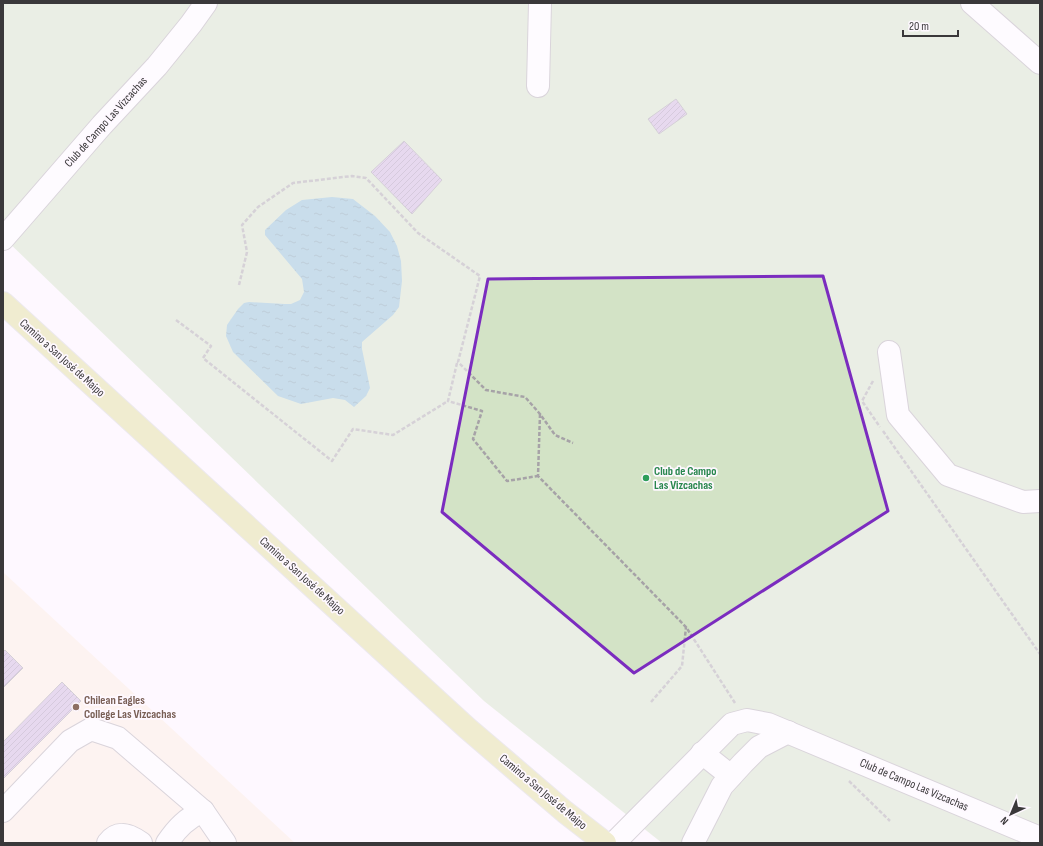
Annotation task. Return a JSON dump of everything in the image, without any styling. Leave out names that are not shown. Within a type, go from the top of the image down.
[{"type":"main road","name":"Camino a San José de Maipo","points":[[3,303],[478,737],[565,812],[605,843]]},
{"type":"lane","name":"Club de Campo Las Vizcachas","points":[[3,239],[102,125],[157,66],[206,3]]},
{"type":"lane","points":[[538,86],[540,3]]},
{"type":"lane","points":[[972,3],[1040,64]]},
{"type":"lane","points":[[889,352],[898,415],[948,475],[1023,502],[1040,501]]},
{"type":"lane","name":"Club de Campo Las Vizcachas","points":[[746,720],[768,724],[788,732],[1040,838]]},
{"type":"lane","points":[[614,843],[732,724],[746,720]]},
{"type":"lane","points":[[3,811],[70,741],[91,729],[118,738],[203,811],[225,843]]},
{"type":"lane","points":[[693,843],[722,786],[760,747],[788,732]]},
{"type":"lane","points":[[702,753],[731,776]]},
{"type":"lane","points":[[167,843],[180,826],[190,817],[203,811]]},
{"type":"lane","points":[[108,843],[111,839],[118,835],[124,835],[132,837],[141,843]]},
{"type":"path","points":[[176,320],[211,346],[203,358],[332,461],[353,429],[393,435],[448,400],[480,276],[418,233],[366,178],[352,176],[293,182],[258,207],[242,225],[247,252],[240,285]]},
{"type":"path","points":[[889,352],[862,401],[1040,654]]},
{"type":"path","points":[[458,362],[486,390],[525,397],[540,414],[555,435],[573,443]]},
{"type":"path","points":[[448,400],[482,411],[473,439],[507,481],[538,476]]},
{"type":"path","points":[[540,414],[538,476],[686,627],[746,720]]},
{"type":"path","points":[[651,702],[682,666],[686,627]]},
{"type":"highlighted area","points":[[823,276],[888,511],[634,673],[442,512],[488,279]]},
{"type":"shaded area","name":"Chilean Eagles College Las Vizcachas","points":[[3,572],[295,843],[3,843]]},
{"type":"green space","name":"Club de Campo Las Vizcachas","points":[[3,3],[1040,3],[1040,843],[662,843],[484,701],[3,237]]},
{"type":"water","points":[[332,197],[353,199],[375,216],[390,232],[397,246],[401,261],[402,281],[399,307],[393,315],[362,342],[370,388],[366,396],[354,407],[345,400],[333,398],[301,404],[278,396],[233,352],[226,336],[227,325],[244,303],[291,304],[300,300],[304,292],[302,279],[265,235],[265,230],[286,210],[302,200]]},
{"type":"building","points":[[676,99],[687,114],[659,134],[648,119]]},
{"type":"building","points":[[404,141],[442,180],[412,214],[371,172]]},
{"type":"building","points":[[5,650],[23,668],[3,688],[3,652]]},
{"type":"building","points":[[62,682],[81,701],[3,779],[3,742]]},
{"type":"place","name":"Club de Campo Las Vizcachas","points":[[646,478]]},
{"type":"place","name":"Chilean Eagles College Las Vizcachas","points":[[76,707]]}]
